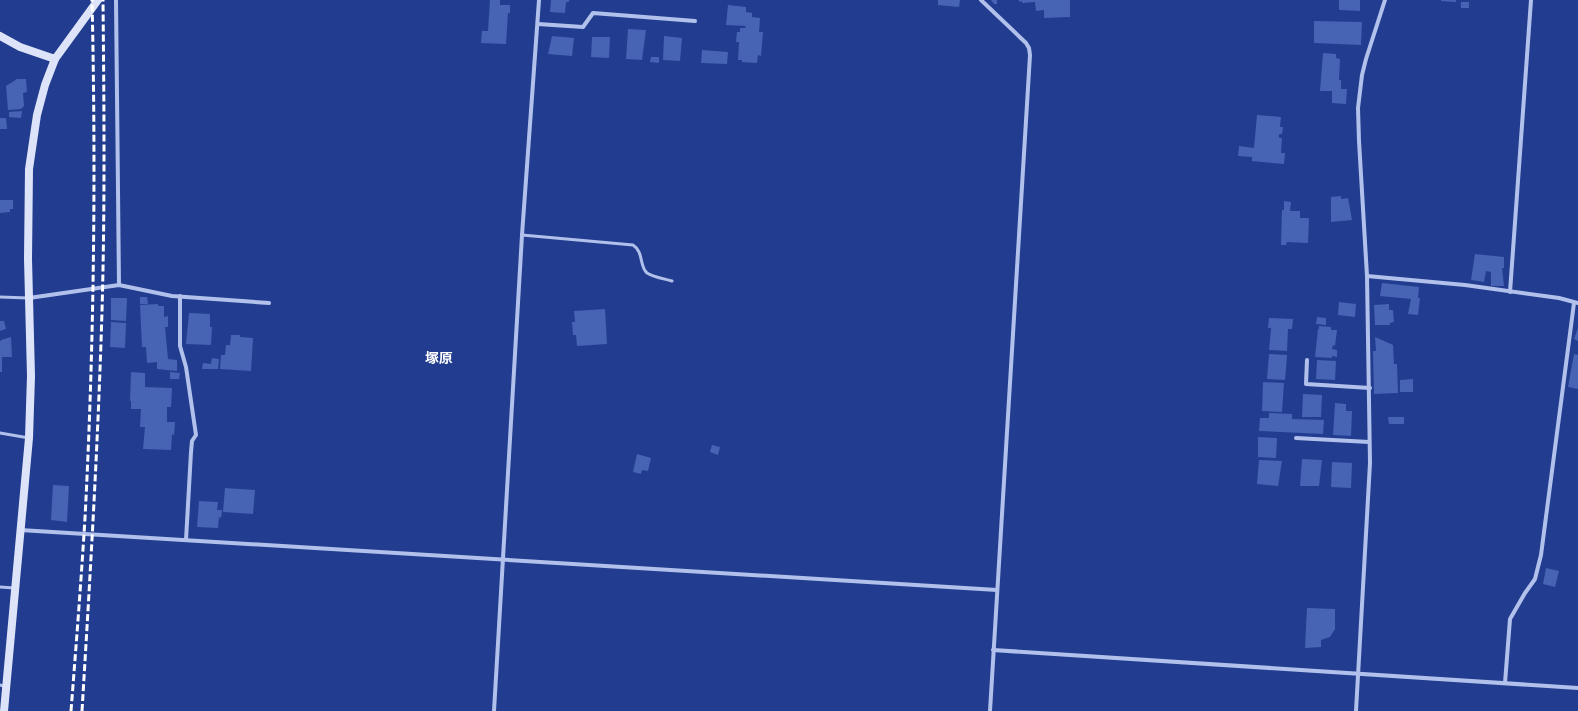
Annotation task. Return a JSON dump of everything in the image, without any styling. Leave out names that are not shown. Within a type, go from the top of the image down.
[{"type":"street","points":[[116,0],[118,285]]},
{"type":"street","points":[[494,711],[522,236],[539,0]]},
{"type":"street","points":[[981,0],[1026,43],[1029,48],[1030,55],[990,711]]},
{"type":"street","points":[[1356,711],[1370,463],[1370,388],[1367,276],[1358,108],[1362,75],[1366,59],[1385,0]]},
{"type":"street","points":[[1510,292],[1531,0]]},
{"type":"street","points":[[4,711],[3,686],[29,438],[31,376],[28,298],[29,169],[37,115],[54,59],[96,1]]},
{"type":"street","points":[[538,24],[583,27],[593,12],[695,21]]},
{"type":"street","points":[[0,36],[20,47],[54,59]]},
{"type":"street","points":[[1367,276],[1465,286],[1559,298],[1576,303],[1541,555],[1535,579],[1510,619],[1505,683]]},
{"type":"street","points":[[28,298],[118,285],[180,296],[270,303]]},
{"type":"street","points":[[180,296],[180,346],[186,367],[196,435],[192,441],[186,540]]},
{"type":"street","points":[[1307,360],[1306,384],[1370,388]]},
{"type":"street","points":[[1296,438],[1369,442]]},
{"type":"street","points":[[20,530],[997,590]]},
{"type":"street","points":[[993,650],[1578,688]]},
{"type":"lane","points":[[522,236],[633,245],[638,248],[644,268],[648,273],[672,281]]},
{"type":"lane","points":[[0,297],[28,298]]},
{"type":"lane","points":[[0,433],[29,438]]},
{"type":"lane","points":[[0,587],[14,588]]},
{"type":"building","points":[[490,0],[500,0],[500,5],[510,5],[506,44],[481,43],[482,31],[488,31]]},
{"type":"building","points":[[551,0],[569,0],[569,2],[566,2],[565,13],[550,12]]},
{"type":"building","points":[[938,0],[960,0],[959,7],[938,5]]},
{"type":"building","points":[[991,0],[997,0],[997,4],[994,4]]},
{"type":"building","points":[[1019,0],[1070,0],[1070,17],[1044,18],[1044,10],[1036,11],[1035,2],[1022,3],[1022,1],[1019,2]]},
{"type":"building","points":[[1339,0],[1360,0],[1360,11],[1339,10]]},
{"type":"building","points":[[1456,0],[1456,2],[1441,1]]},
{"type":"building","points":[[1461,2],[1469,2],[1469,8],[1461,8]]},
{"type":"building","points":[[728,5],[746,7],[746,12],[752,13],[752,17],[760,18],[759,32],[763,32],[761,56],[758,55],[757,63],[742,62],[742,60],[738,60],[739,42],[736,42],[737,32],[740,32],[740,28],[745,28],[746,26],[726,25]]},
{"type":"building","points":[[1314,21],[1362,22],[1361,45],[1314,43]]},
{"type":"building","points":[[628,29],[646,30],[642,60],[626,59]]},
{"type":"building","points":[[552,36],[574,38],[572,56],[548,54]]},
{"type":"building","points":[[664,36],[682,38],[680,61],[663,60]]},
{"type":"building","points":[[592,37],[610,37],[609,58],[591,57]]},
{"type":"building","points":[[702,50],[728,52],[727,64],[701,63]]},
{"type":"building","points":[[1323,53],[1336,54],[1336,58],[1340,59],[1339,80],[1341,80],[1341,89],[1347,89],[1346,104],[1332,103],[1332,91],[1320,91]]},
{"type":"building","points":[[651,57],[659,57],[659,63],[650,62]]},
{"type":"building","points":[[17,79],[26,79],[27,92],[23,93],[24,106],[21,109],[8,110],[6,86]]},
{"type":"building","points":[[22,111],[21,118],[9,117],[9,112]]},
{"type":"building","points":[[1257,115],[1281,117],[1280,127],[1283,127],[1282,134],[1279,134],[1279,138],[1282,138],[1281,153],[1285,153],[1284,164],[1252,161],[1252,157],[1238,156],[1239,146],[1254,148]]},
{"type":"building","points":[[0,118],[6,118],[7,129],[0,129]]},
{"type":"building","points":[[1341,196],[1341,199],[1348,198],[1352,220],[1331,222],[1331,197]]},
{"type":"building","points":[[0,200],[13,200],[13,209],[10,209],[10,212],[0,213]]},
{"type":"building","points":[[1284,201],[1291,202],[1290,211],[1300,211],[1300,218],[1309,218],[1308,243],[1287,242],[1286,245],[1281,245],[1282,210],[1284,210]]},
{"type":"building","points":[[1475,254],[1504,257],[1504,268],[1502,268],[1504,286],[1491,286],[1491,272],[1486,271],[1484,282],[1471,280]]},
{"type":"building","points":[[1382,283],[1419,287],[1418,298],[1420,298],[1418,315],[1408,314],[1411,299],[1380,296]]},
{"type":"building","points":[[140,297],[147,297],[148,304],[140,304]]},
{"type":"building","points":[[111,298],[127,298],[126,321],[111,320]]},
{"type":"building","points":[[1339,302],[1356,304],[1355,317],[1338,315]]},
{"type":"building","points":[[158,304],[158,306],[164,306],[164,317],[168,316],[168,327],[165,327],[168,359],[177,360],[177,371],[157,369],[157,362],[147,363],[146,347],[142,347],[140,305]]},
{"type":"building","points":[[1389,304],[1389,310],[1393,310],[1394,322],[1390,323],[1390,325],[1375,325],[1374,305]]},
{"type":"building","points":[[605,309],[607,344],[577,346],[576,335],[573,335],[572,322],[575,322],[574,311]]},
{"type":"building","points":[[189,313],[210,314],[210,327],[212,327],[211,345],[186,344]]},
{"type":"building","points":[[1317,317],[1326,318],[1326,325],[1316,324]]},
{"type":"building","points":[[1269,318],[1293,319],[1292,329],[1288,329],[1287,351],[1269,350],[1271,328],[1268,328]]},
{"type":"building","points":[[0,321],[4,321],[6,329],[0,331]]},
{"type":"building","points":[[111,322],[126,323],[125,348],[110,347]]},
{"type":"building","points":[[1319,326],[1331,327],[1331,330],[1337,330],[1335,346],[1333,345],[1332,349],[1337,350],[1337,357],[1315,357]]},
{"type":"building","points":[[1578,328],[1578,341],[1574,339]]},
{"type":"building","points":[[231,335],[240,335],[240,337],[253,338],[251,371],[220,369],[221,355],[225,355],[226,345],[230,345]]},
{"type":"building","points":[[11,337],[12,357],[2,357],[2,372],[0,372],[0,342],[1,340]]},
{"type":"building","points":[[1375,337],[1393,345],[1394,364],[1397,364],[1398,393],[1374,394],[1373,351],[1376,351]]},
{"type":"building","points":[[1269,354],[1287,355],[1285,380],[1267,379]]},
{"type":"building","points":[[1574,354],[1578,355],[1578,389],[1568,387]]},
{"type":"building","points":[[212,358],[219,359],[218,369],[202,369],[203,363],[211,364]]},
{"type":"building","points":[[1317,360],[1336,361],[1335,380],[1316,379]]},
{"type":"building","points":[[131,372],[145,373],[145,387],[172,388],[171,407],[167,407],[167,422],[175,422],[174,435],[172,434],[171,450],[143,449],[145,427],[140,427],[141,409],[131,409]]},
{"type":"building","points":[[170,372],[180,373],[179,379],[170,379]]},
{"type":"building","points":[[1413,379],[1413,392],[1400,392],[1400,380]]},
{"type":"building","points":[[1263,382],[1284,383],[1282,412],[1262,411]]},
{"type":"building","points":[[1303,394],[1322,395],[1321,417],[1302,417]]},
{"type":"building","points":[[1335,403],[1346,404],[1346,411],[1352,411],[1351,436],[1333,435]]},
{"type":"building","points":[[1269,413],[1292,414],[1292,419],[1324,420],[1323,434],[1259,431],[1260,418],[1269,418]]},
{"type":"building","points":[[1388,417],[1404,417],[1404,424],[1389,424]]},
{"type":"building","points":[[1258,437],[1277,438],[1276,458],[1258,457]]},
{"type":"building","points":[[712,445],[720,447],[718,455],[710,452]]},
{"type":"building","points":[[637,454],[651,458],[648,471],[642,470],[641,474],[633,472]]},
{"type":"building","points":[[1302,459],[1322,460],[1319,486],[1300,486]]},
{"type":"building","points":[[1259,460],[1282,461],[1278,486],[1257,484]]},
{"type":"building","points":[[1332,462],[1352,463],[1351,488],[1331,487]]},
{"type":"building","points":[[53,485],[69,486],[67,522],[51,520]]},
{"type":"building","points":[[225,488],[255,490],[253,514],[223,512]]},
{"type":"building","points":[[199,501],[218,502],[217,510],[222,510],[221,518],[219,517],[218,528],[197,527]]},
{"type":"building","points":[[1546,568],[1559,571],[1555,587],[1543,584]]},
{"type":"building","points":[[1307,608],[1335,609],[1335,629],[1330,637],[1321,640],[1321,647],[1305,648]]},
{"type":"railway","points":[[71,711],[85,518],[92,324],[94,195],[92,0]]},
{"type":"railway","points":[[82,711],[91,561],[102,311],[104,194],[103,0]]},
{"type":"district","name":"塚原","points":[[439,358]]}]
